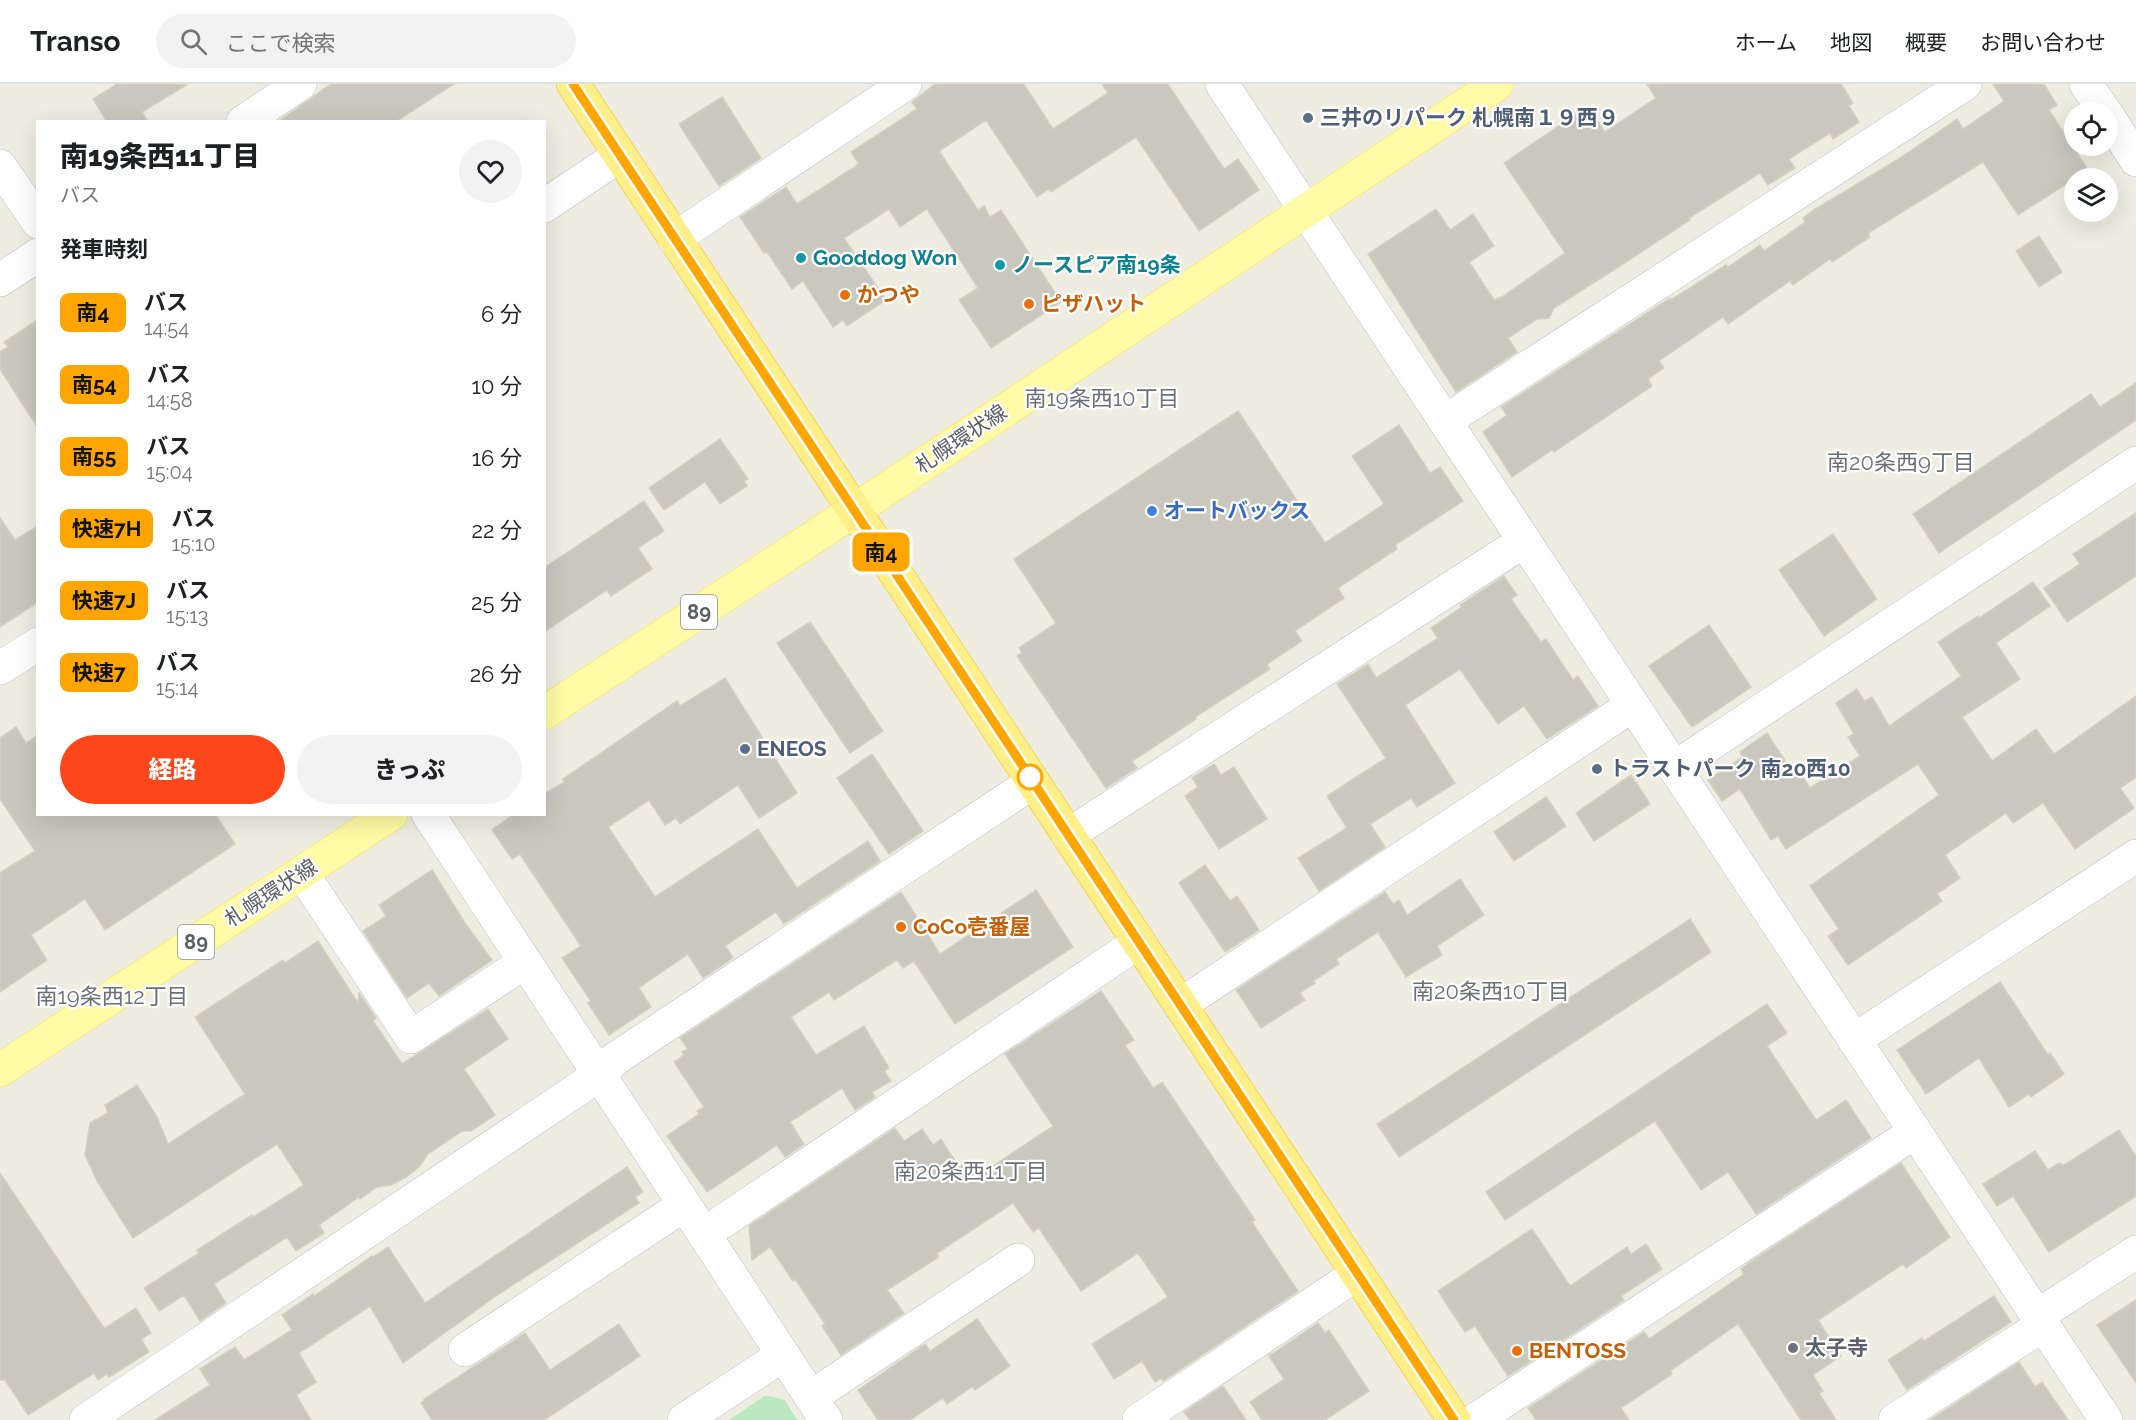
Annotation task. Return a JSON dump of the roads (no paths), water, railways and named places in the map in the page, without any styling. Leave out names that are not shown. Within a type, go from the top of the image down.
[{"type":"highway","points":[[573,84],[1454,1420]]},
{"type":"main road","name":"札幌環状線","points":[[546,712],[854,511],[1497,84]]},
{"type":"main road","name":"札幌環状線","points":[[0,1070],[389,816]]},
{"type":"street","points":[[246,120],[300,84]]},
{"type":"street","points":[[674,238],[905,84]]},
{"type":"street","points":[[1222,84],[2106,1420]]},
{"type":"street","points":[[1445,421],[1965,84]]},
{"type":"street","points":[[2102,99],[2136,160]]},
{"type":"street","points":[[546,205],[619,156]]},
{"type":"street","points":[[0,165],[36,219]]},
{"type":"street","points":[[0,280],[36,256]]},
{"type":"street","points":[[1674,768],[2136,463]]},
{"type":"street","points":[[1068,835],[1524,541]]},
{"type":"street","points":[[0,669],[36,645]]},
{"type":"street","points":[[1180,1005],[1633,705]]},
{"type":"street","points":[[86,1420],[599,1075],[615,1059],[1033,782]]},
{"type":"street","points":[[429,816],[818,1409],[1018,1260]]},
{"type":"street","points":[[1854,1040],[2136,856]]},
{"type":"street","points":[[302,873],[411,1038],[525,962]]},
{"type":"street","points":[[704,1234],[1139,942]]},
{"type":"street","points":[[1475,1420],[1915,1132]]},
{"type":"street","points":[[465,1350],[684,1205]]},
{"type":"street","points":[[1895,1420],[2136,1252]]},
{"type":"street","points":[[1139,1420],[1357,1274]]},
{"type":"street","points":[[684,1420],[783,1355]]},
{"type":"place","name":"三井のリパーク 札幌南１９西９","points":[[1308,118]]},
{"type":"place","name":"Gooddog Won","points":[[801,258]]},
{"type":"place","name":"ノースピア南19条","points":[[1000,265]]},
{"type":"place","name":"かつや","points":[[845,295]]},
{"type":"place","name":"ピザハット","points":[[1029,304]]},
{"type":"place","name":"オートバックス","points":[[1152,511]]},
{"type":"place","name":"ENEOS","points":[[745,749]]},
{"type":"place","name":"トラストパーク 南20西10","points":[[1597,769]]},
{"type":"place","name":"CoCo壱番屋","points":[[901,927]]},
{"type":"place","name":"太子寺","points":[[1793,1348]]},
{"type":"place","name":"BENTOSS","points":[[1517,1351]]},
{"type":"district","name":"南19条西10丁目","points":[[1102,398]]},
{"type":"district","name":"南20条西9丁目","points":[[1901,462]]},
{"type":"district","name":"南20条西10丁目","points":[[1491,991]]},
{"type":"district","name":"南19条西12丁目","points":[[112,996]]},
{"type":"district","name":"南20条西11丁目","points":[[971,1171]]}]
